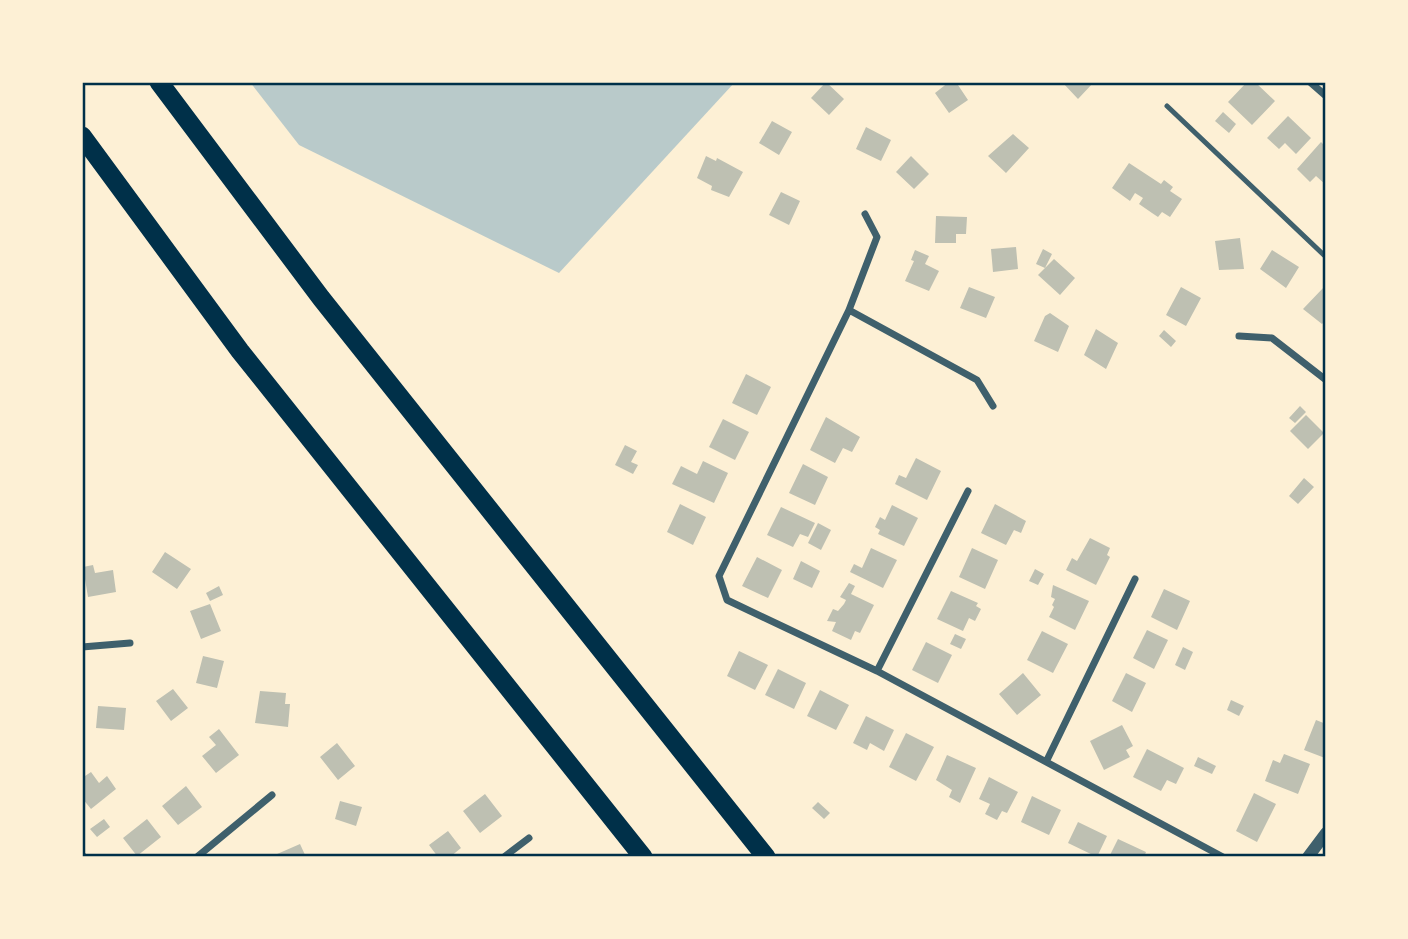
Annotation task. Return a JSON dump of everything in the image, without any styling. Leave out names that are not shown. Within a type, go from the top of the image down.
[{"type":"highway","points":[[159,82],[321,298],[766,857]]},
{"type":"highway","points":[[82,136],[240,351],[643,857]]},
{"type":"street","points":[[1310,82],[1326,96]]},
{"type":"street","points":[[865,215],[877,237],[849,310],[719,576],[727,600],[877,671],[1047,760],[1223,857]]},
{"type":"street","points":[[849,310],[977,380],[993,406]]},
{"type":"street","points":[[1239,336],[1272,338],[1326,380]]},
{"type":"street","points":[[877,671],[968,491]]},
{"type":"street","points":[[1047,760],[1135,579]]},
{"type":"street","points":[[82,647],[131,643]]},
{"type":"street","points":[[197,857],[272,795]]},
{"type":"street","points":[[1308,857],[1326,833]]},
{"type":"street","points":[[504,857],[529,838]]},
{"type":"lane","points":[[1167,106],[1326,257]]},
{"type":"shaded area","points":[[250,82],[735,82],[559,273],[299,145]]},
{"type":"building","points":[[826,82],[844,99],[829,115],[811,98]]},
{"type":"building","points":[[949,82],[956,82],[968,100],[949,113],[935,93]]},
{"type":"building","points":[[1062,82],[1094,82],[1078,99]]},
{"type":"building","points":[[1247,82],[1255,82],[1275,101],[1252,125],[1228,102]]},
{"type":"building","points":[[1223,112],[1236,124],[1229,133],[1215,121]]},
{"type":"building","points":[[1288,116],[1311,138],[1296,154],[1285,143],[1279,149],[1267,138]]},
{"type":"building","points":[[772,121],[792,132],[779,155],[759,143]]},
{"type":"building","points":[[866,127],[891,140],[881,161],[856,149]]},
{"type":"building","points":[[1013,134],[1029,148],[1006,173],[988,156]]},
{"type":"building","points":[[1321,142],[1326,147],[1326,185],[1316,176],[1310,182],[1297,169]]},
{"type":"building","points":[[706,156],[716,161],[717,158],[743,172],[729,197],[711,190],[712,186],[697,178]]},
{"type":"building","points":[[911,156],[929,174],[914,189],[896,172]]},
{"type":"building","points":[[1129,163],[1161,184],[1164,180],[1173,187],[1170,191],[1182,199],[1170,217],[1162,212],[1158,217],[1152,213],[1139,204],[1143,198],[1135,193],[1130,201],[1112,188]]},
{"type":"building","points":[[781,192],[800,201],[789,225],[769,215]]},
{"type":"building","points":[[936,216],[967,217],[966,234],[956,234],[956,243],[935,243]]},
{"type":"building","points":[[1240,238],[1244,269],[1219,270],[1215,241]]},
{"type":"building","points":[[1016,247],[1018,269],[993,272],[991,249]]},
{"type":"building","points":[[1043,249],[1052,254],[1045,268],[1036,264]]},
{"type":"building","points":[[915,250],[929,256],[925,264],[939,271],[929,291],[905,281],[914,261],[911,260]]},
{"type":"building","points":[[1272,250],[1299,267],[1286,288],[1260,269]]},
{"type":"building","points":[[1054,259],[1075,278],[1060,295],[1038,275]]},
{"type":"building","points":[[969,287],[995,297],[986,318],[960,308]]},
{"type":"building","points":[[1181,287],[1201,298],[1186,326],[1166,315]]},
{"type":"building","points":[[1324,287],[1326,320],[1322,324],[1303,309]]},
{"type":"building","points":[[1050,313],[1069,326],[1058,352],[1034,341],[1045,316]]},
{"type":"building","points":[[1096,329],[1118,343],[1106,369],[1084,355]]},
{"type":"building","points":[[1164,330],[1176,341],[1171,347],[1159,336]]},
{"type":"building","points":[[746,374],[771,387],[757,415],[732,403]]},
{"type":"building","points":[[1300,406],[1306,412],[1295,423],[1289,418]]},
{"type":"building","points":[[1306,415],[1324,433],[1308,449],[1290,431]]},
{"type":"building","points":[[826,417],[860,437],[852,452],[843,448],[835,463],[810,450]]},
{"type":"building","points":[[723,419],[749,432],[735,460],[709,447]]},
{"type":"building","points":[[625,445],[637,451],[631,462],[638,465],[633,474],[615,465]]},
{"type":"building","points":[[916,458],[941,471],[927,500],[895,484],[899,475],[906,478]]},
{"type":"building","points":[[703,461],[728,473],[714,503],[672,484],[681,466],[697,474]]},
{"type":"building","points":[[803,464],[828,477],[815,505],[789,493]]},
{"type":"building","points":[[1304,478],[1314,487],[1298,504],[1289,496]]},
{"type":"building","points":[[680,504],[706,517],[693,545],[667,532]]},
{"type":"building","points":[[995,504],[1026,521],[1021,533],[1014,530],[1006,545],[981,533]]},
{"type":"building","points":[[892,505],[918,518],[904,546],[878,534],[880,530],[875,527],[880,517],[885,520]]},
{"type":"building","points":[[781,507],[815,523],[808,537],[800,534],[793,547],[767,535]]},
{"type":"building","points":[[818,523],[831,530],[821,550],[808,543]]},
{"type":"building","points":[[1090,538],[1110,548],[1107,555],[1110,557],[1096,585],[1066,570],[1072,558],[1077,561]]},
{"type":"building","points":[[871,548],[897,560],[883,588],[850,572],[854,564],[862,568]]},
{"type":"building","points":[[972,548],[998,560],[985,589],[959,577]]},
{"type":"building","points":[[165,552],[191,569],[177,589],[152,572]]},
{"type":"building","points":[[757,557],[782,570],[768,598],[742,586]]},
{"type":"building","points":[[801,561],[820,571],[812,588],[793,579]]},
{"type":"building","points":[[93,565],[95,573],[113,570],[116,592],[88,597],[83,567]]},
{"type":"building","points":[[1035,569],[1044,574],[1038,585],[1029,581]]},
{"type":"building","points":[[849,583],[855,586],[851,594],[874,605],[860,633],[855,631],[851,640],[832,631],[836,622],[827,621],[833,609],[838,611],[844,604],[846,600],[840,597]]},
{"type":"building","points":[[1053,585],[1089,601],[1075,630],[1049,617],[1055,599],[1051,597]]},
{"type":"building","points":[[219,586],[223,595],[210,601],[206,593]]},
{"type":"building","points":[[1164,589],[1190,601],[1177,630],[1151,617]]},
{"type":"building","points":[[951,591],[978,603],[976,606],[981,609],[975,621],[969,618],[963,631],[937,619]]},
{"type":"building","points":[[210,604],[221,631],[201,639],[190,611]]},
{"type":"building","points":[[1147,630],[1168,640],[1154,669],[1133,658]]},
{"type":"building","points":[[1042,631],[1068,644],[1053,673],[1027,660]]},
{"type":"building","points":[[955,634],[966,639],[961,649],[950,644]]},
{"type":"building","points":[[926,642],[952,655],[938,683],[912,670]]},
{"type":"building","points":[[1183,647],[1193,652],[1185,670],[1175,665]]},
{"type":"building","points":[[739,651],[768,665],[755,690],[727,676]]},
{"type":"building","points":[[203,656],[224,661],[217,688],[196,683]]},
{"type":"building","points":[[778,669],[806,683],[794,709],[765,695]]},
{"type":"building","points":[[1023,673],[1041,695],[1017,715],[999,694]]},
{"type":"building","points":[[1126,673],[1146,683],[1132,712],[1112,701]]},
{"type":"building","points":[[173,689],[188,708],[171,721],[156,701]]},
{"type":"building","points":[[820,690],[849,705],[836,730],[807,716]]},
{"type":"building","points":[[260,691],[286,693],[285,704],[290,704],[288,727],[255,723]]},
{"type":"building","points":[[1231,700],[1244,706],[1239,716],[1227,710]]},
{"type":"building","points":[[98,706],[126,708],[124,730],[96,728]]},
{"type":"building","points":[[866,716],[894,730],[884,751],[870,743],[867,750],[853,743]]},
{"type":"building","points":[[1316,720],[1326,724],[1325,758],[1304,750]]},
{"type":"building","points":[[1122,725],[1133,746],[1126,750],[1130,757],[1104,770],[1090,741]]},
{"type":"building","points":[[219,729],[239,755],[216,773],[202,756],[216,745],[209,737]]},
{"type":"building","points":[[906,733],[934,747],[916,781],[889,767]]},
{"type":"building","points":[[337,743],[355,766],[338,780],[320,757]]},
{"type":"building","points":[[1147,749],[1184,768],[1176,784],[1167,780],[1161,791],[1133,777]]},
{"type":"building","points":[[1284,754],[1310,764],[1298,794],[1265,781],[1273,760],[1280,763]]},
{"type":"building","points":[[947,755],[976,768],[960,803],[949,797],[952,790],[936,780]]},
{"type":"building","points":[[1198,757],[1216,766],[1212,774],[1194,766]]},
{"type":"building","points":[[91,772],[99,783],[107,776],[116,789],[91,809],[82,798],[82,778]]},
{"type":"building","points":[[989,777],[1018,792],[1007,813],[1002,811],[997,820],[985,814],[990,804],[979,799]]},
{"type":"building","points":[[186,786],[202,807],[178,825],[162,806]]},
{"type":"building","points":[[1254,793],[1276,804],[1257,842],[1236,831]]},
{"type":"building","points":[[485,794],[502,816],[480,833],[463,811]]},
{"type":"building","points":[[1032,796],[1061,810],[1049,835],[1021,822]]},
{"type":"building","points":[[340,801],[362,807],[356,826],[335,819]]},
{"type":"building","points":[[818,802],[830,813],[824,819],[812,808]]},
{"type":"building","points":[[104,819],[110,827],[97,837],[90,829]]},
{"type":"building","points":[[147,819],[161,837],[137,856],[123,838]]},
{"type":"building","points":[[1078,822],[1107,836],[1097,857],[1068,843]]},
{"type":"building","points":[[448,831],[461,848],[450,857],[438,857],[429,845]]},
{"type":"building","points":[[1118,839],[1146,852],[1144,857],[1109,857]]},
{"type":"building","points":[[300,844],[306,857],[270,857],[284,851]]}]
